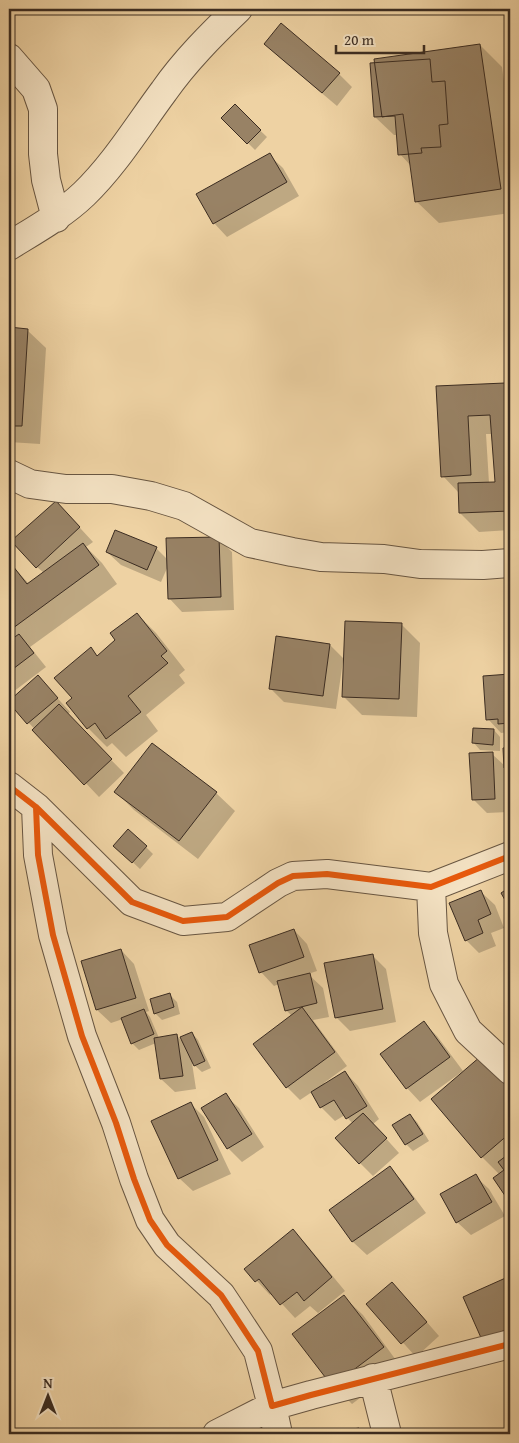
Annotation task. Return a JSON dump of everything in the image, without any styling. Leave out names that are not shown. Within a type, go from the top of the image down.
[{"type":"street","points":[[9,246],[56,218],[85,193],[128,143],[164,90],[190,57],[238,9]]},
{"type":"street","points":[[9,58],[36,89],[43,109],[43,154],[46,180],[56,218]]},
{"type":"street","points":[[9,474],[30,484],[66,489],[112,489],[151,496],[184,506],[250,543],[292,552],[321,557],[384,559],[420,564],[483,565],[510,563]]},
{"type":"street","points":[[9,786],[36,807],[132,902],[183,921],[227,917],[293,876],[327,874],[431,887],[510,856]]},
{"type":"street","points":[[36,807],[38,855],[56,944],[82,1036],[116,1123],[150,1220],[167,1245],[221,1295],[258,1351],[278,1434]]},
{"type":"street","points":[[431,887],[433,933],[444,984],[468,1030],[510,1070]]},
{"type":"street","points":[[217,1434],[272,1406],[373,1378],[510,1344]]},
{"type":"street","points":[[373,1378],[387,1434]]},
{"type":"building","points":[[281,23],[340,73],[322,93],[264,44]]},
{"type":"building","points":[[480,44],[501,189],[415,202],[403,114],[382,117],[374,59]]},
{"type":"building","points":[[430,59],[432,82],[445,81],[448,124],[439,125],[441,147],[421,148],[422,153],[398,155],[395,116],[374,117],[370,63]]},
{"type":"building","points":[[235,104],[261,130],[247,144],[221,118]]},
{"type":"building","points":[[270,153],[287,182],[213,224],[196,194]]},
{"type":"building","points":[[9,327],[28,329],[22,426],[9,426]]},
{"type":"building","points":[[510,383],[510,511],[459,513],[458,483],[495,482],[490,415],[468,416],[471,475],[441,477],[436,386]]},
{"type":"building","points":[[56,501],[80,527],[36,568],[11,541]]},
{"type":"building","points":[[115,530],[157,547],[147,570],[106,552]]},
{"type":"building","points":[[219,537],[221,597],[168,599],[166,538]]},
{"type":"building","points":[[83,543],[99,565],[9,631],[9,561],[27,584]]},
{"type":"building","points":[[137,613],[167,651],[161,656],[168,663],[128,696],[141,712],[106,739],[95,723],[87,729],[66,703],[72,698],[54,678],[91,647],[97,656],[115,640],[110,633]]},
{"type":"building","points":[[345,621],[402,623],[399,699],[342,697]]},
{"type":"building","points":[[19,634],[34,653],[9,672],[9,641]]},
{"type":"building","points":[[276,636],[330,644],[323,696],[269,689]]},
{"type":"building","points":[[510,674],[510,723],[498,724],[498,719],[486,720],[483,676]]},
{"type":"building","points":[[38,675],[58,698],[27,724],[9,701]]},
{"type":"building","points":[[59,704],[112,759],[84,785],[32,730]]},
{"type":"building","points":[[473,728],[494,729],[493,745],[472,743]]},
{"type":"building","points":[[152,743],[217,792],[179,841],[114,792]]},
{"type":"building","points":[[510,747],[510,768],[504,768],[503,748]]},
{"type":"building","points":[[493,752],[495,799],[472,800],[469,753]]},
{"type":"building","points":[[128,829],[147,846],[132,863],[113,846]]},
{"type":"building","points":[[510,887],[510,909],[501,893]]},
{"type":"building","points":[[481,890],[491,914],[478,920],[483,933],[465,941],[449,903]]},
{"type":"building","points":[[294,929],[304,957],[259,973],[249,945]]},
{"type":"building","points":[[121,949],[136,998],[96,1010],[81,961]]},
{"type":"building","points":[[373,954],[383,1009],[335,1018],[324,963]]},
{"type":"building","points":[[310,973],[317,1003],[285,1011],[277,981]]},
{"type":"building","points":[[170,993],[174,1007],[154,1014],[150,999]]},
{"type":"building","points":[[302,1007],[335,1052],[286,1088],[253,1044]]},
{"type":"building","points":[[144,1009],[154,1034],[131,1044],[121,1018]]},
{"type":"building","points":[[424,1021],[450,1057],[406,1089],[380,1054]]},
{"type":"building","points":[[192,1032],[205,1061],[194,1066],[180,1037]]},
{"type":"building","points":[[177,1034],[183,1076],[160,1079],[154,1038]]},
{"type":"building","points":[[481,1056],[510,1090],[510,1133],[481,1158],[431,1099]]},
{"type":"building","points":[[345,1071],[367,1106],[346,1119],[334,1100],[320,1108],[311,1092]]},
{"type":"building","points":[[226,1093],[252,1134],[227,1149],[201,1108]]},
{"type":"building","points":[[191,1102],[218,1160],[178,1179],[151,1121]]},
{"type":"building","points":[[363,1113],[387,1138],[359,1164],[335,1138]]},
{"type":"building","points":[[410,1114],[423,1134],[405,1145],[392,1125]]},
{"type":"building","points":[[510,1153],[510,1203],[493,1178],[504,1170],[498,1162]]},
{"type":"building","points":[[390,1166],[414,1199],[352,1242],[329,1210]]},
{"type":"building","points":[[476,1174],[492,1202],[456,1223],[440,1194]]},
{"type":"building","points":[[293,1229],[332,1277],[304,1301],[297,1292],[280,1305],[259,1279],[255,1282],[244,1269]]},
{"type":"building","points":[[510,1276],[510,1328],[482,1340],[463,1297]]},
{"type":"building","points":[[392,1282],[427,1322],[401,1344],[366,1304]]},
{"type":"building","points":[[344,1295],[384,1347],[332,1386],[292,1334]]},
{"type":"building","points":[[359,1428],[360,1434],[322,1434]]},
{"type":"cycle path","points":[[9,786],[36,807],[132,902],[183,921],[227,917],[278,883],[293,876],[327,874],[431,887],[510,856]]},
{"type":"cycle path","points":[[36,807],[38,855],[53,935],[82,1036],[116,1123],[134,1179],[150,1220],[167,1245],[221,1295],[258,1351],[272,1406],[510,1344]]}]
